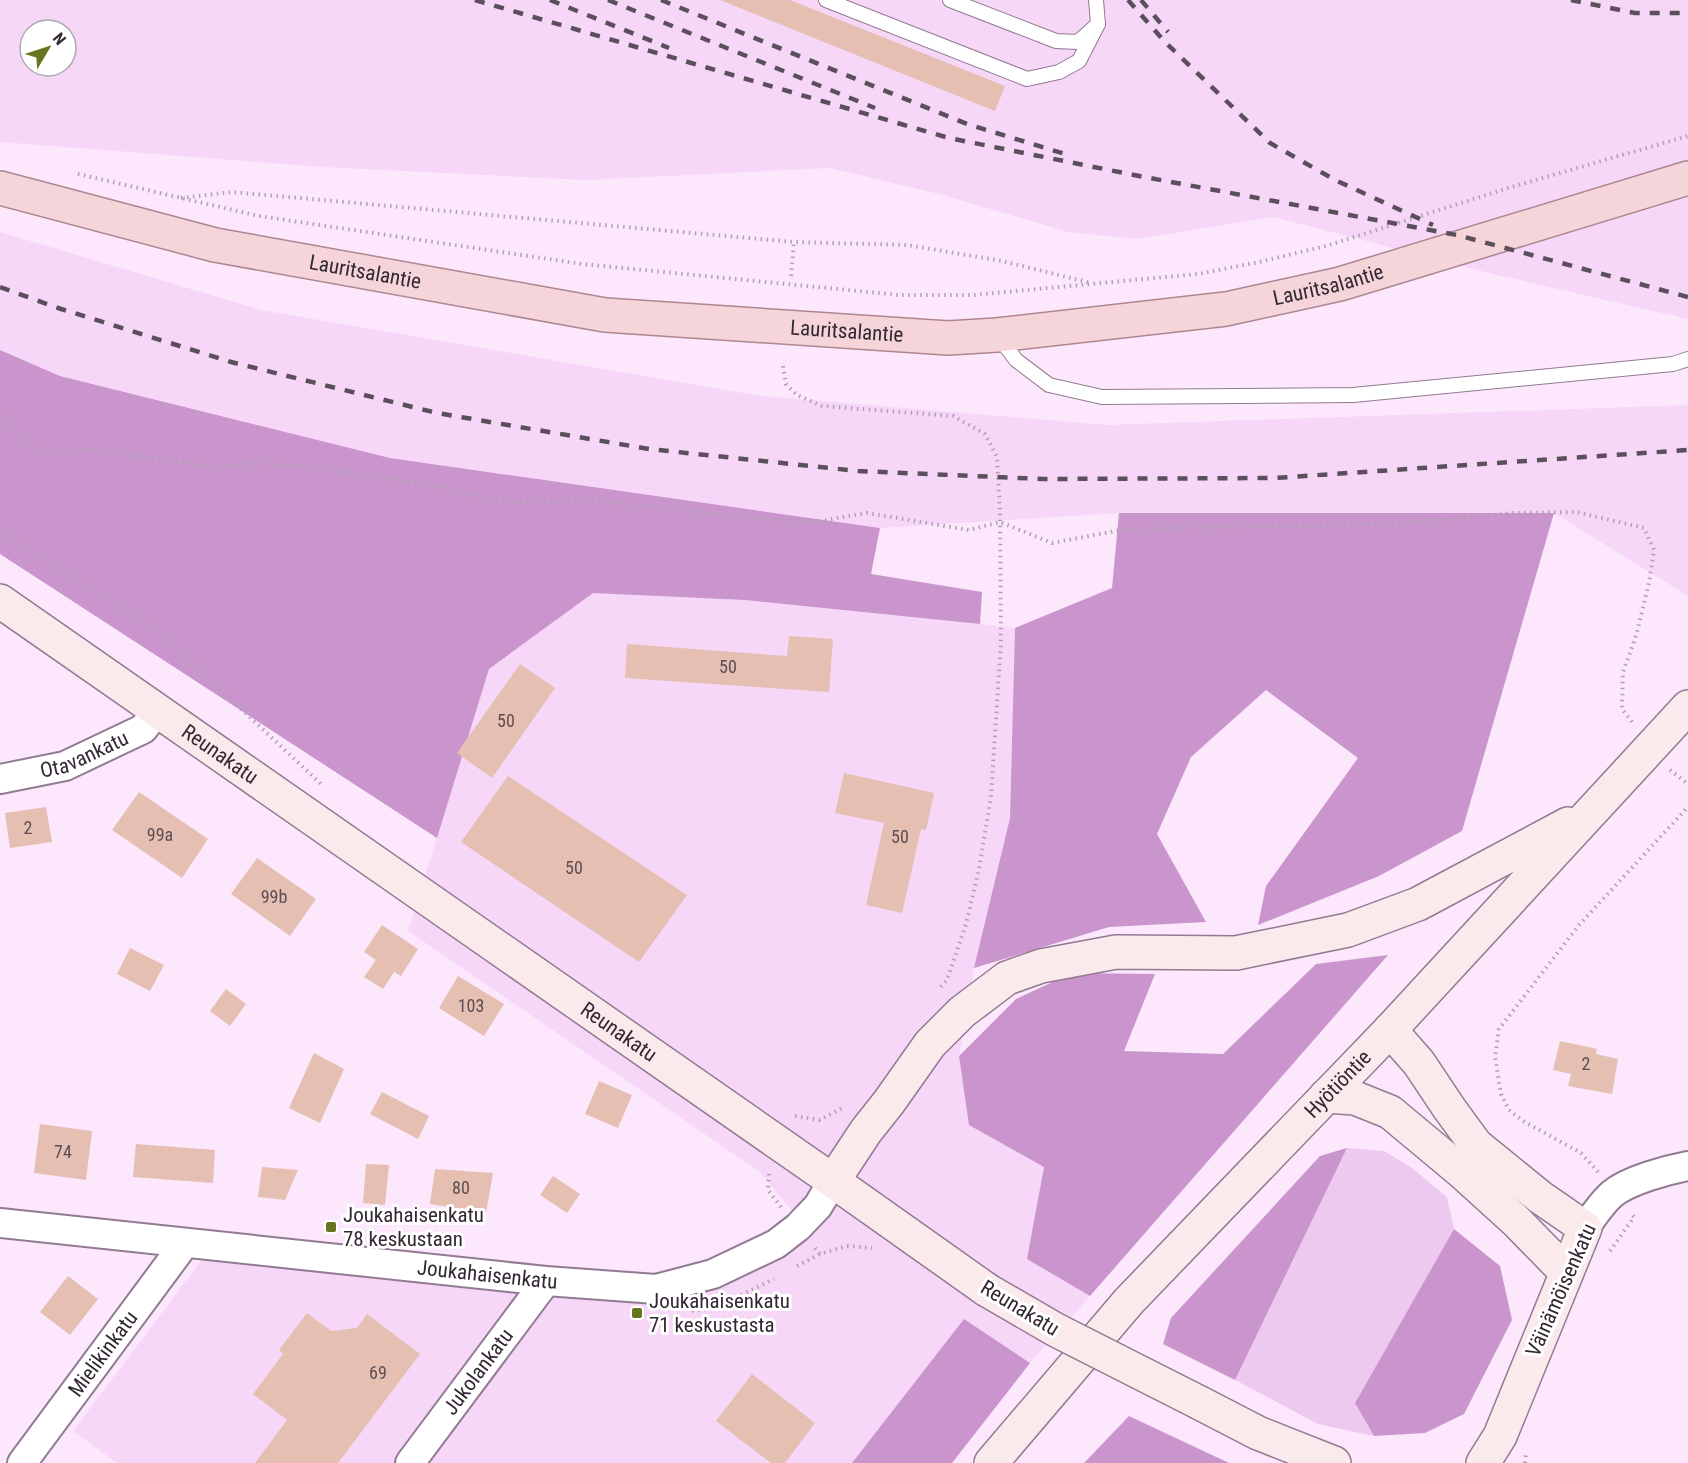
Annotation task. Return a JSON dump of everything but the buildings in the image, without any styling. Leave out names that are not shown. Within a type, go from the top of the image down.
[{"type":"main road","name":"Lauritsalantie","points":[[0,188],[214,245],[605,315],[948,338],[997,335],[1226,309],[1340,284],[1688,178]]},
{"type":"main road","name":"Reunakatu","points":[[0,601],[987,1290],[1056,1330],[1258,1433],[1334,1463]]},
{"type":"main road","name":"Hyötiöntie","points":[[991,1463],[1129,1301],[1390,1030],[1688,707]]},
{"type":"main road","points":[[833,1181],[866,1131],[930,1044],[962,1012],[1008,978],[1041,966],[1116,952],[1236,953],[1348,930],[1418,904],[1596,808]]},
{"type":"main road","points":[[1390,1030],[1419,1063],[1476,1145],[1540,1197],[1585,1228]]},
{"type":"main road","points":[[1326,1096],[1355,1098],[1390,1112],[1516,1221],[1566,1272]]},
{"type":"main road","name":"Väinämöisenkatu","points":[[1483,1463],[1500,1436],[1585,1228]]},
{"type":"street","name":"Otavankatu","points":[[0,779],[65,766],[143,729],[158,710]]},
{"type":"street","name":"Väinämöisenkatu","points":[[1585,1228],[1598,1209],[1614,1193],[1659,1172],[1688,1166]]},
{"type":"street","name":"Joukahaisenkatu","points":[[0,1223],[546,1281],[656,1289],[713,1274],[776,1244],[798,1227],[818,1206],[833,1181]]},
{"type":"street","name":"Mielikinkatu","points":[[22,1463],[185,1244]]},
{"type":"street","name":"Jukolankatu","points":[[410,1463],[546,1281]]},
{"type":"lane","points":[[826,0],[1027,79],[1059,72],[1079,61],[1098,24],[1096,0]]},
{"type":"lane","points":[[950,0],[1056,41],[1078,42],[1098,24]]},
{"type":"lane","points":[[997,335],[1016,360],[1049,385],[1102,397],[1353,395],[1673,364],[1688,359]]},
{"type":"path","points":[[67,172],[259,216],[582,264],[899,295],[973,295],[1198,274],[1326,246],[1508,188],[1688,136]]},
{"type":"path","points":[[178,198],[232,192],[794,242],[907,245],[1002,261],[1094,284]]},
{"type":"path","points":[[791,276],[794,242]]},
{"type":"path","points":[[783,366],[786,384],[797,395],[822,406],[953,416],[986,434],[997,457],[1001,642],[991,797],[979,869],[966,924],[947,980],[935,995]]},
{"type":"path","points":[[0,414],[30,447],[47,452],[97,450],[219,466],[256,463],[310,467],[429,486],[506,502],[600,501],[723,515],[814,522],[867,513],[969,530],[1000,522],[1052,543],[1126,529],[1392,524],[1514,513],[1576,512],[1644,528],[1654,550],[1649,583],[1636,636],[1623,672],[1622,709],[1661,764],[1688,784]]},
{"type":"path","points":[[0,532],[157,630],[327,790]]},
{"type":"path","points":[[1608,1254],[1634,1217],[1581,1153],[1523,1121],[1509,1110],[1501,1094],[1495,1057],[1499,1029],[1579,924],[1688,807]]},
{"type":"path","points":[[773,1140],[790,1116],[820,1120],[841,1109],[848,1102]]},
{"type":"path","points":[[1525,1463],[1526,1452]]},
{"type":"shaded area","points":[[0,0],[1688,0],[1688,319],[1493,274],[1274,217],[1137,239],[1068,232],[943,195],[830,168],[586,180],[323,167],[0,142]]},
{"type":"shaded area","points":[[0,232],[261,310],[761,396],[1107,425],[1688,405],[1688,596],[1554,513],[1119,513],[880,528],[390,458],[60,376],[0,350]]},
{"type":"shaded area","points":[[0,350],[60,376],[390,458],[880,528],[871,574],[982,592],[980,624],[745,600],[593,593],[489,669],[437,838],[0,554]]},
{"type":"shaded area","points":[[1119,513],[1554,513],[1462,831],[1379,876],[1258,925],[1266,886],[1358,758],[1266,690],[1191,757],[1157,834],[1206,922],[1109,927],[974,968],[1010,818],[1015,628],[1112,588]]},
{"type":"shaded area","points":[[593,592],[745,600],[1015,628],[1010,818],[974,968],[959,1056],[970,1125],[1044,1166],[1028,1259],[1090,1296],[1030,1363],[952,1463],[117,1463],[73,1431],[221,1234],[540,1267],[650,1274],[704,1260],[796,1216],[760,1172],[408,931],[489,669]]},
{"type":"shaded area","points":[[1388,955],[1090,1296],[1027,1259],[1044,1167],[969,1125],[959,1056],[1016,999],[1072,973],[1155,974],[1124,1051],[1223,1054],[1316,964]]},
{"type":"shaded area","points":[[1347,1148],[1384,1151],[1412,1168],[1447,1197],[1454,1229],[1355,1403],[1374,1436],[1318,1424],[1235,1380]]},
{"type":"shaded area","points":[[1347,1148],[1235,1380],[1163,1344],[1171,1318],[1320,1156]]},
{"type":"shaded area","points":[[1454,1229],[1500,1266],[1512,1320],[1464,1414],[1425,1433],[1374,1436],[1355,1403]]},
{"type":"shaded area","points":[[964,1319],[1030,1363],[952,1463],[852,1463]]},
{"type":"shaded area","points":[[1129,1416],[1229,1463],[1084,1463]]},
{"type":"railway","points":[[475,0],[949,138],[1457,235],[1688,297]]},
{"type":"railway","points":[[550,0],[669,48]]},
{"type":"railway","points":[[608,0],[875,108]]},
{"type":"railway","points":[[661,0],[967,124],[1065,154]]},
{"type":"railway","points":[[1128,0],[1165,42],[1270,143],[1335,180],[1433,225]]},
{"type":"railway","points":[[1141,0],[1168,32]]},
{"type":"railway","points":[[1571,0],[1635,13],[1688,13]]},
{"type":"railway","points":[[0,287],[58,308],[231,362],[437,413],[649,449],[858,471],[1043,479],[1275,478],[1688,450]]},
{"type":"place","name":"Joukahaisenkatu 78 keskustaan","points":[[331,1227]]},
{"type":"place","name":"Joukahaisenkatu 71 keskustasta","points":[[637,1313]]}]
